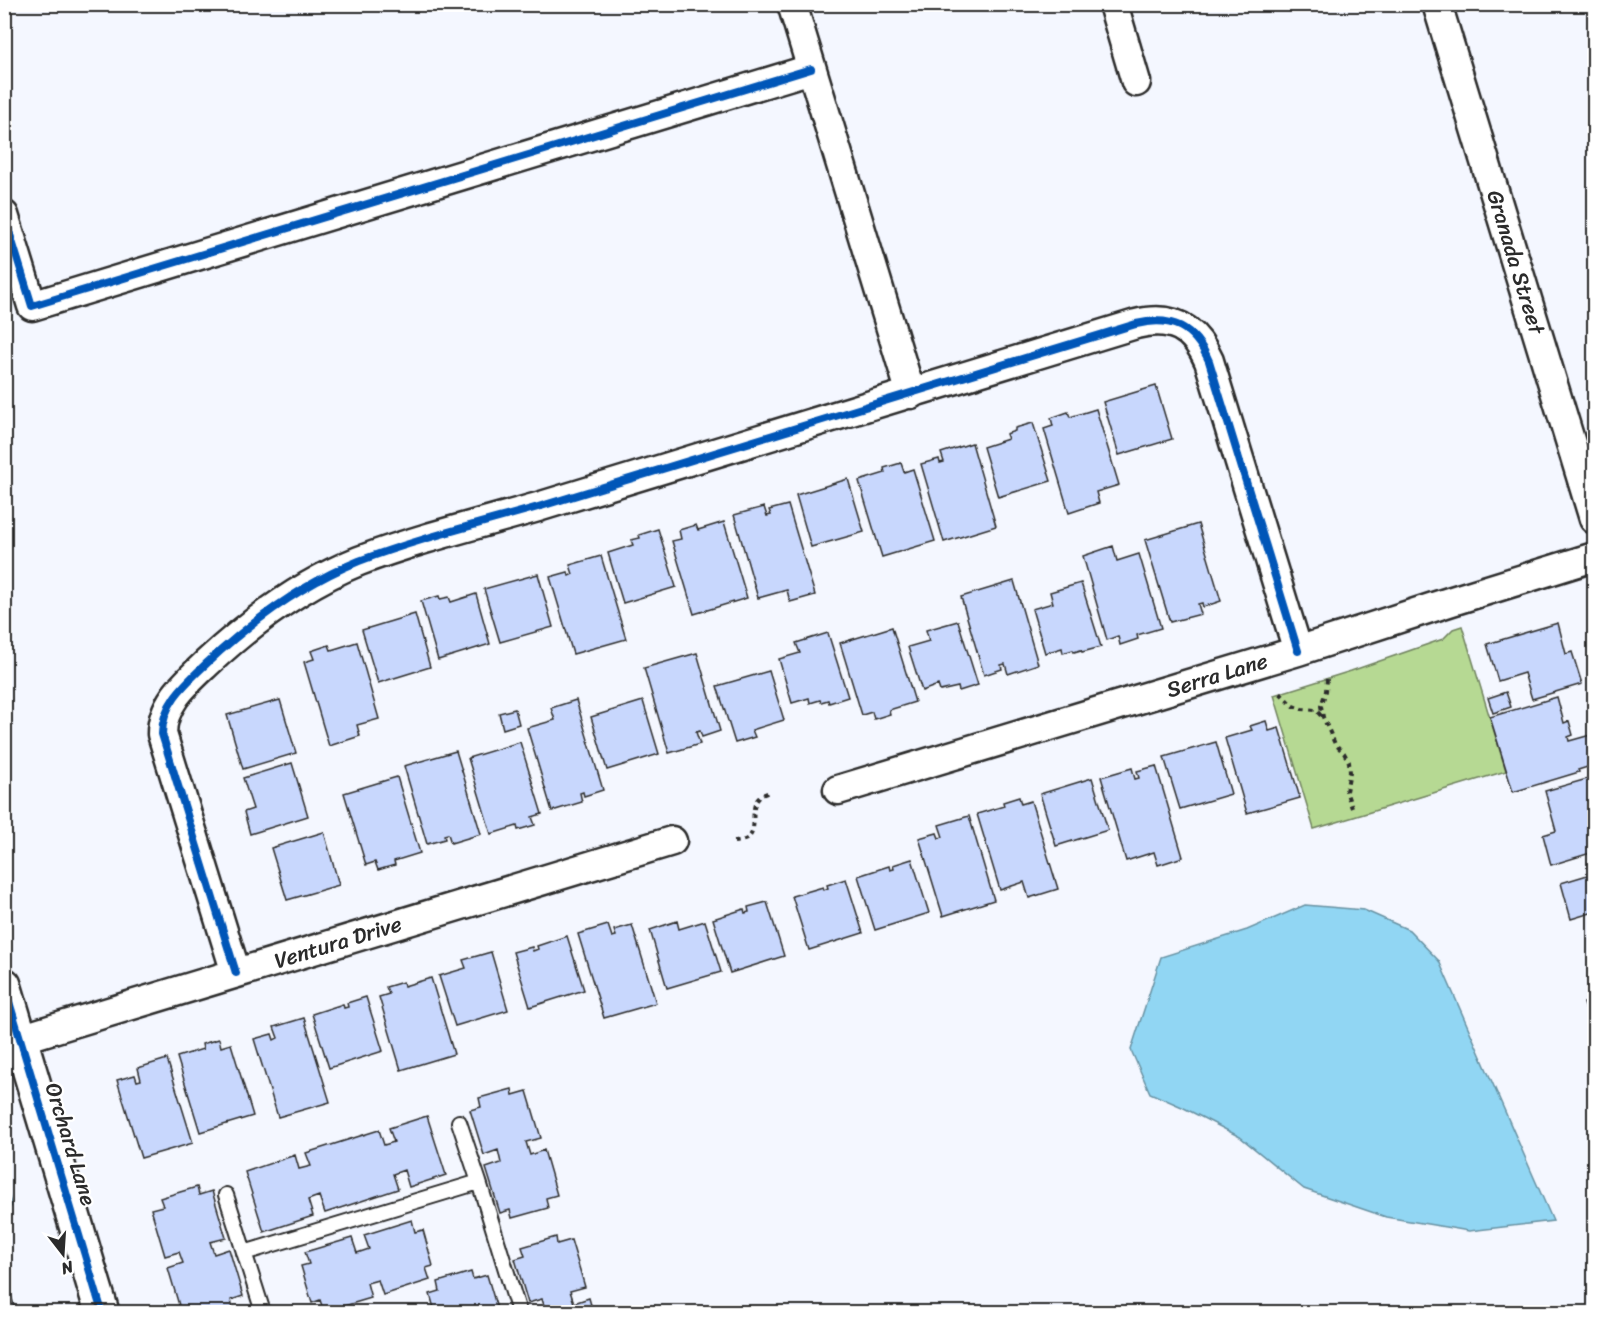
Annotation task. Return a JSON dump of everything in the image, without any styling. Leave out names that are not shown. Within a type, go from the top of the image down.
[{"type":"street","points":[[792,4],[911,394]]},
{"type":"street","points":[[1113,4],[1136,82]]},
{"type":"street","name":"Granada Street","points":[[1437,4],[1594,519]]},
{"type":"street","points":[[4,215],[32,306],[811,69]]},
{"type":"street","points":[[236,973],[162,734],[162,722],[171,702],[186,684],[234,638],[264,614],[300,591],[357,562],[443,534],[1148,321],[1160,321],[1173,323],[1186,329],[1196,338],[1209,361],[1298,651]]},
{"type":"street","name":"Serra Lane","points":[[838,790],[1298,651],[1594,556]]},
{"type":"street","name":"Ventura Drive","points":[[12,1043],[672,841]]},
{"type":"street","name":"Orchard Lane","points":[[4,985],[12,1043],[102,1312]]},
{"type":"lane","points":[[459,1122],[519,1312]]},
{"type":"lane","points":[[244,1253],[479,1182]]},
{"type":"lane","points":[[226,1195],[263,1312]]},
{"type":"path","points":[[1327,679],[1321,706],[1323,717],[1335,744],[1349,762],[1350,772],[1346,791],[1352,808]]},
{"type":"path","points":[[1280,693],[1293,706],[1316,710],[1323,717]]},
{"type":"path","points":[[1307,709],[1316,705],[1324,696]]},
{"type":"path","points":[[734,842],[748,838],[752,834],[755,803],[762,795],[770,792]]},
{"type":"green space","points":[[1462,626],[1506,771],[1314,829],[1274,695],[1443,639],[1453,629]]},
{"type":"water","points":[[1305,905],[1364,910],[1409,930],[1439,961],[1553,1221],[1469,1231],[1386,1217],[1304,1189],[1240,1137],[1150,1093],[1131,1050],[1161,957],[1247,930]]},
{"type":"building","points":[[1156,386],[1172,439],[1119,455],[1103,402]]},
{"type":"building","points":[[1096,409],[1119,485],[1096,492],[1099,503],[1069,513],[1044,429],[1053,426],[1051,418],[1068,412],[1070,417]]},
{"type":"building","points":[[1033,423],[1051,481],[998,497],[983,447],[1008,439],[1006,434],[1015,431],[1015,428]]},
{"type":"building","points":[[972,443],[996,526],[944,542],[921,464],[939,459],[940,463],[944,462],[941,453]]},
{"type":"building","points":[[901,463],[904,472],[913,469],[935,541],[882,557],[859,481],[885,473],[884,468]]},
{"type":"building","points":[[848,479],[864,532],[811,547],[796,495]]},
{"type":"building","points":[[788,505],[815,595],[790,602],[787,590],[758,598],[734,515],[764,507],[767,516],[771,515],[769,510]]},
{"type":"building","points":[[724,522],[747,598],[694,614],[672,541],[681,539],[679,530],[696,525],[698,530]]},
{"type":"building","points":[[1198,524],[1221,601],[1203,607],[1202,603],[1198,604],[1201,614],[1170,622],[1145,540]]},
{"type":"building","points":[[658,529],[676,587],[623,603],[608,553],[633,545],[631,540]]},
{"type":"building","points":[[1113,546],[1117,561],[1139,554],[1161,628],[1137,635],[1138,639],[1120,645],[1118,636],[1107,640],[1083,556]]},
{"type":"building","points":[[601,556],[626,639],[573,654],[550,577],[568,572],[569,576],[573,574],[570,565]]},
{"type":"building","points":[[538,574],[553,627],[500,642],[484,589]]},
{"type":"building","points":[[1014,581],[1038,664],[1008,674],[1005,664],[1001,665],[1002,669],[984,675],[961,597]]},
{"type":"building","points":[[1081,583],[1101,647],[1082,652],[1073,650],[1063,653],[1062,648],[1045,653],[1032,609],[1053,603],[1050,592]]},
{"type":"building","points":[[476,594],[490,644],[438,660],[421,601],[439,596],[440,599],[449,597],[451,602]]},
{"type":"building","points":[[415,614],[430,667],[378,683],[362,630]]},
{"type":"building","points":[[958,621],[978,685],[959,691],[958,687],[940,691],[938,685],[922,691],[908,647],[929,641],[926,630]]},
{"type":"building","points":[[1558,623],[1566,654],[1572,652],[1582,684],[1532,699],[1524,673],[1498,681],[1487,644]]},
{"type":"building","points":[[892,627],[915,702],[889,710],[890,714],[874,719],[872,712],[862,715],[840,643]]},
{"type":"building","points":[[828,633],[848,697],[829,703],[828,700],[821,702],[820,700],[810,703],[809,698],[792,703],[779,659],[800,653],[796,643]]},
{"type":"building","points":[[357,642],[379,719],[357,725],[360,736],[329,746],[304,662],[314,659],[311,651],[329,645],[331,650]]},
{"type":"building","points":[[697,653],[720,731],[702,737],[700,731],[696,732],[700,744],[669,753],[644,668]]},
{"type":"building","points":[[769,671],[784,720],[752,730],[755,737],[735,743],[717,686]]},
{"type":"building","points":[[1506,692],[1511,707],[1493,713],[1488,698]]},
{"type":"building","points":[[1557,697],[1564,723],[1569,721],[1573,735],[1568,737],[1569,741],[1594,734],[1594,765],[1578,770],[1579,772],[1513,792],[1490,717]]},
{"type":"building","points":[[280,700],[296,753],[243,769],[227,715]]},
{"type":"building","points":[[576,700],[603,790],[584,796],[583,792],[580,793],[582,802],[552,811],[527,728],[555,720],[551,708]]},
{"type":"building","points":[[643,701],[659,754],[607,770],[591,717]]},
{"type":"building","points":[[515,709],[519,724],[503,729],[499,713]]},
{"type":"building","points":[[1266,721],[1269,731],[1279,728],[1300,798],[1247,813],[1225,738],[1252,730],[1250,726]]},
{"type":"building","points":[[520,742],[542,814],[532,817],[535,825],[518,830],[517,826],[491,834],[468,758]]},
{"type":"building","points":[[1216,742],[1231,794],[1180,809],[1164,757]]},
{"type":"building","points":[[456,751],[481,834],[451,843],[448,834],[444,835],[445,839],[427,844],[404,766]]},
{"type":"building","points":[[292,763],[308,816],[250,834],[244,812],[253,809],[243,778]]},
{"type":"building","points":[[1156,766],[1183,857],[1158,865],[1154,852],[1126,861],[1101,777],[1132,768],[1135,779],[1139,778],[1137,771]]},
{"type":"building","points":[[397,777],[420,853],[394,861],[395,865],[378,870],[375,862],[366,865],[344,793]]},
{"type":"building","points":[[1594,777],[1594,852],[1551,865],[1543,835],[1556,831],[1545,791]]},
{"type":"building","points":[[1092,778],[1108,830],[1056,846],[1040,794]]},
{"type":"building","points":[[1019,797],[1021,804],[1031,801],[1058,889],[1029,898],[1024,882],[1000,890],[977,814],[1004,806],[1003,802]]},
{"type":"building","points":[[969,816],[994,900],[943,916],[919,838],[937,833],[939,838],[943,837],[939,825]]},
{"type":"building","points":[[324,832],[339,885],[287,900],[271,848]]},
{"type":"building","points":[[912,859],[929,913],[875,930],[858,876],[889,866],[890,870],[894,869],[893,865]]},
{"type":"building","points":[[1594,873],[1594,912],[1571,919],[1561,883]]},
{"type":"building","points":[[846,879],[863,933],[809,950],[792,896],[823,887],[824,890],[828,888],[827,885]]},
{"type":"building","points":[[767,902],[784,956],[730,973],[713,919],[744,909],[745,913],[749,912],[748,907]]},
{"type":"building","points":[[677,921],[679,929],[705,921],[721,972],[667,988],[650,930]]},
{"type":"building","points":[[608,925],[612,937],[616,936],[614,930],[632,925],[656,1003],[604,1018],[578,934]]},
{"type":"building","points":[[567,936],[584,990],[530,1007],[513,952],[532,947],[533,951],[538,949],[537,946]]},
{"type":"building","points":[[491,952],[508,1010],[455,1026],[439,976],[466,968],[463,960]]},
{"type":"building","points":[[431,978],[454,1054],[401,1070],[379,997],[389,994],[386,987],[403,982],[404,986]]},
{"type":"building","points":[[366,997],[383,1051],[329,1068],[312,1014],[343,1004],[344,1008],[348,1007],[347,1003]]},
{"type":"building","points":[[1594,1000],[1594,1027],[1591,1028],[1584,1003]]},
{"type":"building","points":[[304,1018],[330,1102],[278,1117],[254,1039],[272,1034],[274,1040],[278,1038],[274,1027]]},
{"type":"building","points":[[219,1039],[221,1047],[231,1044],[253,1116],[200,1132],[177,1057],[203,1049],[202,1044]]},
{"type":"building","points":[[167,1059],[193,1143],[141,1158],[117,1080],[135,1075],[137,1081],[141,1080],[138,1068]]},
{"type":"building","points":[[512,1089],[513,1095],[527,1091],[541,1138],[526,1142],[530,1155],[544,1150],[557,1195],[546,1198],[548,1208],[512,1218],[510,1210],[500,1213],[486,1168],[501,1163],[498,1150],[484,1155],[470,1110],[481,1107],[479,1098]]},
{"type":"building","points":[[427,1116],[446,1175],[409,1187],[404,1170],[393,1174],[398,1189],[325,1213],[319,1196],[308,1200],[313,1216],[264,1232],[245,1172],[295,1155],[299,1169],[311,1166],[306,1153],[379,1130],[384,1145],[394,1142],[389,1128]]},
{"type":"building","points":[[197,1187],[199,1195],[212,1191],[226,1238],[210,1242],[214,1254],[229,1249],[243,1296],[231,1300],[233,1308],[218,1312],[181,1312],[168,1268],[183,1263],[179,1252],[165,1256],[151,1209],[163,1206],[160,1198]]},
{"type":"building","points":[[412,1220],[415,1232],[423,1230],[433,1266],[426,1268],[430,1280],[383,1295],[378,1280],[367,1283],[371,1298],[324,1312],[320,1300],[312,1303],[301,1266],[309,1264],[305,1252],[352,1238],[357,1253],[369,1249],[364,1235]]},
{"type":"building","points":[[556,1237],[557,1244],[571,1240],[585,1287],[570,1291],[574,1303],[589,1298],[593,1312],[546,1312],[542,1299],[528,1303],[515,1259],[525,1256],[522,1247]]},
{"type":"building","points":[[471,1272],[473,1279],[487,1275],[498,1312],[435,1312],[430,1294],[440,1291],[438,1282]]},
{"type":"building","points":[[4,1273],[16,1312],[4,1312]]},
{"type":"waterway","points":[[4,1193],[8,1205]]},
{"type":"cycle path","points":[[4,215],[32,306],[811,69]]},
{"type":"cycle path","points":[[236,973],[162,734],[166,713],[177,694],[199,671],[241,633],[278,605],[338,570],[426,539],[538,507],[1136,324],[1160,321],[1180,326],[1189,332],[1203,349],[1209,361],[1298,651]]},
{"type":"cycle path","points":[[4,985],[102,1312]]}]
